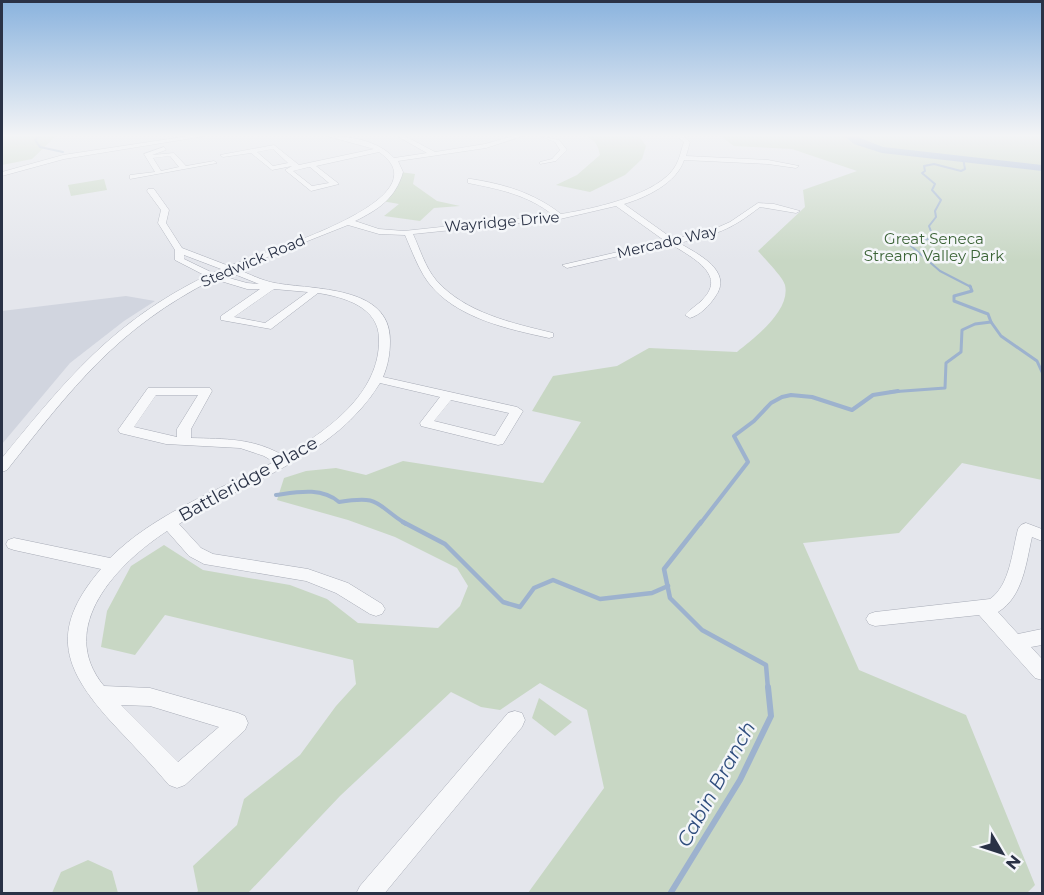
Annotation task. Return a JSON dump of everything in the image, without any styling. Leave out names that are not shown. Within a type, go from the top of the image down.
[{"type":"street","points":[[297,178],[311,189],[335,184],[327,178]]},
{"type":"street","name":"Stedwick Road","points":[[2,467],[72,381],[100,351],[154,310],[214,275],[349,222],[370,211],[392,192],[398,178]]},
{"type":"street","name":"Wayridge Drive","points":[[349,222],[387,233],[408,233],[439,228],[560,218],[619,205],[669,178]]},
{"type":"street","points":[[471,181],[521,193],[544,204],[560,218]]},
{"type":"street","points":[[151,191],[165,210],[162,223],[179,250]]},
{"type":"street","points":[[619,205],[638,215],[708,265],[718,280],[714,296],[690,315]]},
{"type":"street","name":"Mercado Way","points":[[567,265],[723,229],[758,205],[796,211]]},
{"type":"street","points":[[408,233],[426,272],[434,283],[464,305],[516,327],[549,335]]},
{"type":"street","name":"Battleridge Place","points":[[99,695],[150,697],[238,723],[177,777],[99,695],[91,686],[79,660],[75,635],[84,608],[96,586],[112,565],[169,523],[284,462],[331,431],[348,415],[376,379],[383,359],[384,330],[376,313],[360,302],[346,296],[315,291],[243,285],[180,260],[179,250],[272,286]]},
{"type":"street","points":[[272,286],[225,318],[267,327],[315,291]]},
{"type":"street","points":[[376,379],[448,395],[517,411],[498,441],[426,423],[448,395]]},
{"type":"street","points":[[184,442],[184,429],[206,391],[152,391],[125,430],[139,430],[163,440],[184,442],[247,443],[260,447],[284,462]]},
{"type":"street","points":[[169,523],[195,552],[210,560],[308,575],[342,588],[376,609]]},
{"type":"street","points":[[875,619],[994,606],[1006,597],[1014,578],[1026,529],[1042,535]]},
{"type":"street","points":[[14,544],[112,565]]},
{"type":"street","points":[[983,608],[1042,672]]},
{"type":"street","points":[[1015,642],[1042,637]]},
{"type":"street","points":[[368,894],[515,720]]},
{"type":"shaded area","points":[[126,296],[155,301],[124,321],[70,363],[2,444],[2,311]]},
{"type":"green space","points":[[396,178],[414,178],[413,184],[437,201],[460,206],[434,208],[420,221],[384,216],[399,204],[382,201]]},
{"type":"green space","points":[[571,178],[619,178],[590,192],[556,185]]},
{"type":"green space","name":"Great Seneca Stream Valley Park","points":[[838,178],[1042,178],[1042,480],[962,463],[899,533],[803,543],[859,670],[966,715],[1035,885],[1026,894],[528,893],[604,788],[587,710],[540,683],[500,710],[481,707],[451,692],[340,796],[248,893],[196,893],[198,891],[193,866],[237,825],[244,799],[300,755],[336,706],[356,684],[353,660],[165,615],[135,655],[101,647],[107,611],[131,566],[164,545],[203,570],[290,585],[327,599],[358,623],[438,628],[460,606],[468,586],[457,568],[395,537],[348,520],[277,500],[284,478],[306,471],[336,468],[366,475],[403,461],[543,483],[581,422],[532,411],[553,376],[617,366],[649,348],[737,352],[770,323],[782,304],[785,285],[758,251],[805,207],[803,190]]},
{"type":"green space","points":[[104,179],[107,190],[71,196],[68,185]]},
{"type":"green space","points":[[539,698],[572,722],[555,736],[532,718]]},
{"type":"green space","points":[[88,860],[112,871],[118,893],[52,893],[61,872]]},
{"type":"waterway","name":"Cabin Branch","points":[[928,178],[935,184],[932,190],[941,200],[935,211],[936,217],[929,226],[933,237],[910,245],[940,271],[970,287]]},
{"type":"waterway","name":"Cabin Branch","points":[[970,287],[972,291],[954,296],[954,301],[988,314],[991,322]]},
{"type":"waterway","name":"Cabin Branch","points":[[893,392],[945,388],[946,363],[961,352],[962,330],[975,324],[991,322]]},
{"type":"waterway","points":[[991,322],[1001,336],[1037,361],[1042,372]]},
{"type":"waterway","name":"Cabin Branch","points":[[893,392],[898,391]]},
{"type":"waterway","name":"Cabin Branch","points":[[700,524],[748,462],[734,436],[754,421],[771,403],[791,395],[812,397],[852,410],[873,395],[893,392]]},
{"type":"waterway","points":[[276,495],[317,492],[339,502],[371,501],[382,506],[404,522]]},
{"type":"waterway","points":[[404,522],[445,544],[503,602],[520,607],[534,588],[553,580],[600,599],[652,593],[668,586]]},
{"type":"waterway","name":"Cabin Branch","points":[[668,586],[664,569],[701,522]]},
{"type":"waterway","name":"Cabin Branch","points":[[668,586],[670,598],[702,630],[766,665],[768,689]]},
{"type":"waterway","name":"Cabin Branch","points":[[670,894],[740,780],[771,716],[768,687]]}]
